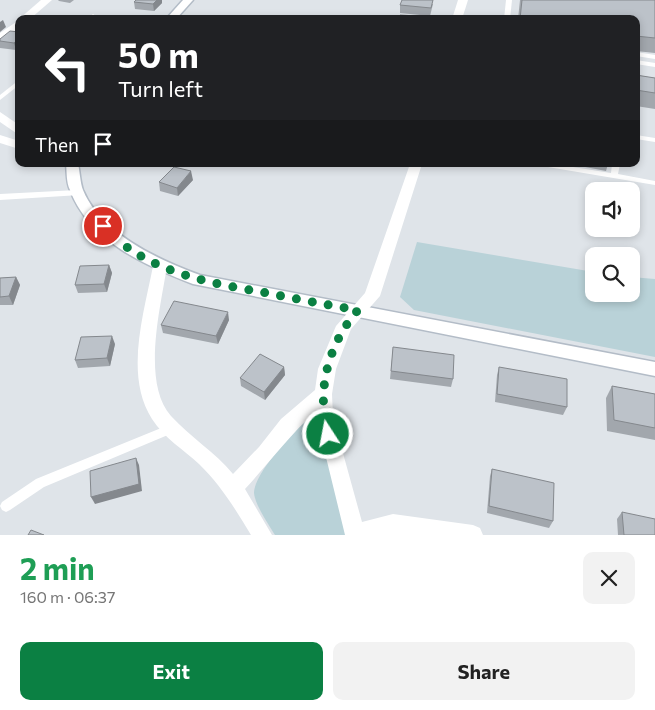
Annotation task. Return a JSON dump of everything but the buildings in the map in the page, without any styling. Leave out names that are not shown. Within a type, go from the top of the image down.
[{"type":"street","points":[[29,15],[47,0]]},
{"type":"street","points":[[175,15],[188,0]]},
{"type":"street","points":[[458,15],[463,0]]},
{"type":"street","points":[[0,38],[15,26]]},
{"type":"street","points":[[0,116],[15,128]]},
{"type":"street","points":[[0,139],[15,144]]},
{"type":"street","points":[[73,167],[77,193],[113,237],[160,266],[198,280],[655,369]]},
{"type":"street","points":[[415,167],[372,296],[344,326],[327,369],[323,394],[324,418],[355,534],[393,524],[473,535]]},
{"type":"street","points":[[160,266],[148,339],[147,368],[149,389],[154,407],[171,429],[212,464],[247,508],[262,535]]},
{"type":"street","points":[[232,489],[266,453],[288,425],[323,394]]},
{"type":"lane","points":[[507,15],[509,0]]},
{"type":"lane","points":[[640,54],[655,56]]},
{"type":"lane","points":[[640,63],[655,65]]},
{"type":"lane","points":[[0,98],[15,85]]},
{"type":"lane","points":[[640,138],[655,140]]},
{"type":"lane","points":[[559,167],[655,183]]},
{"type":"lane","points":[[614,177],[616,167]]},
{"type":"lane","points":[[0,197],[77,193]]},
{"type":"lane","points":[[6,506],[40,483],[171,429]]},
{"type":"shaded area","points":[[417,242],[585,270],[585,302],[640,302],[640,278],[655,279],[655,357],[414,310],[400,297]]},
{"type":"shaded area","points":[[309,414],[318,421],[349,535],[275,535],[255,498],[256,484],[268,463]]},
{"type":"route","points":[[103,226],[113,237],[134,252],[160,266],[198,280],[358,310],[344,326],[327,369],[323,394],[324,418],[328,434]]}]
